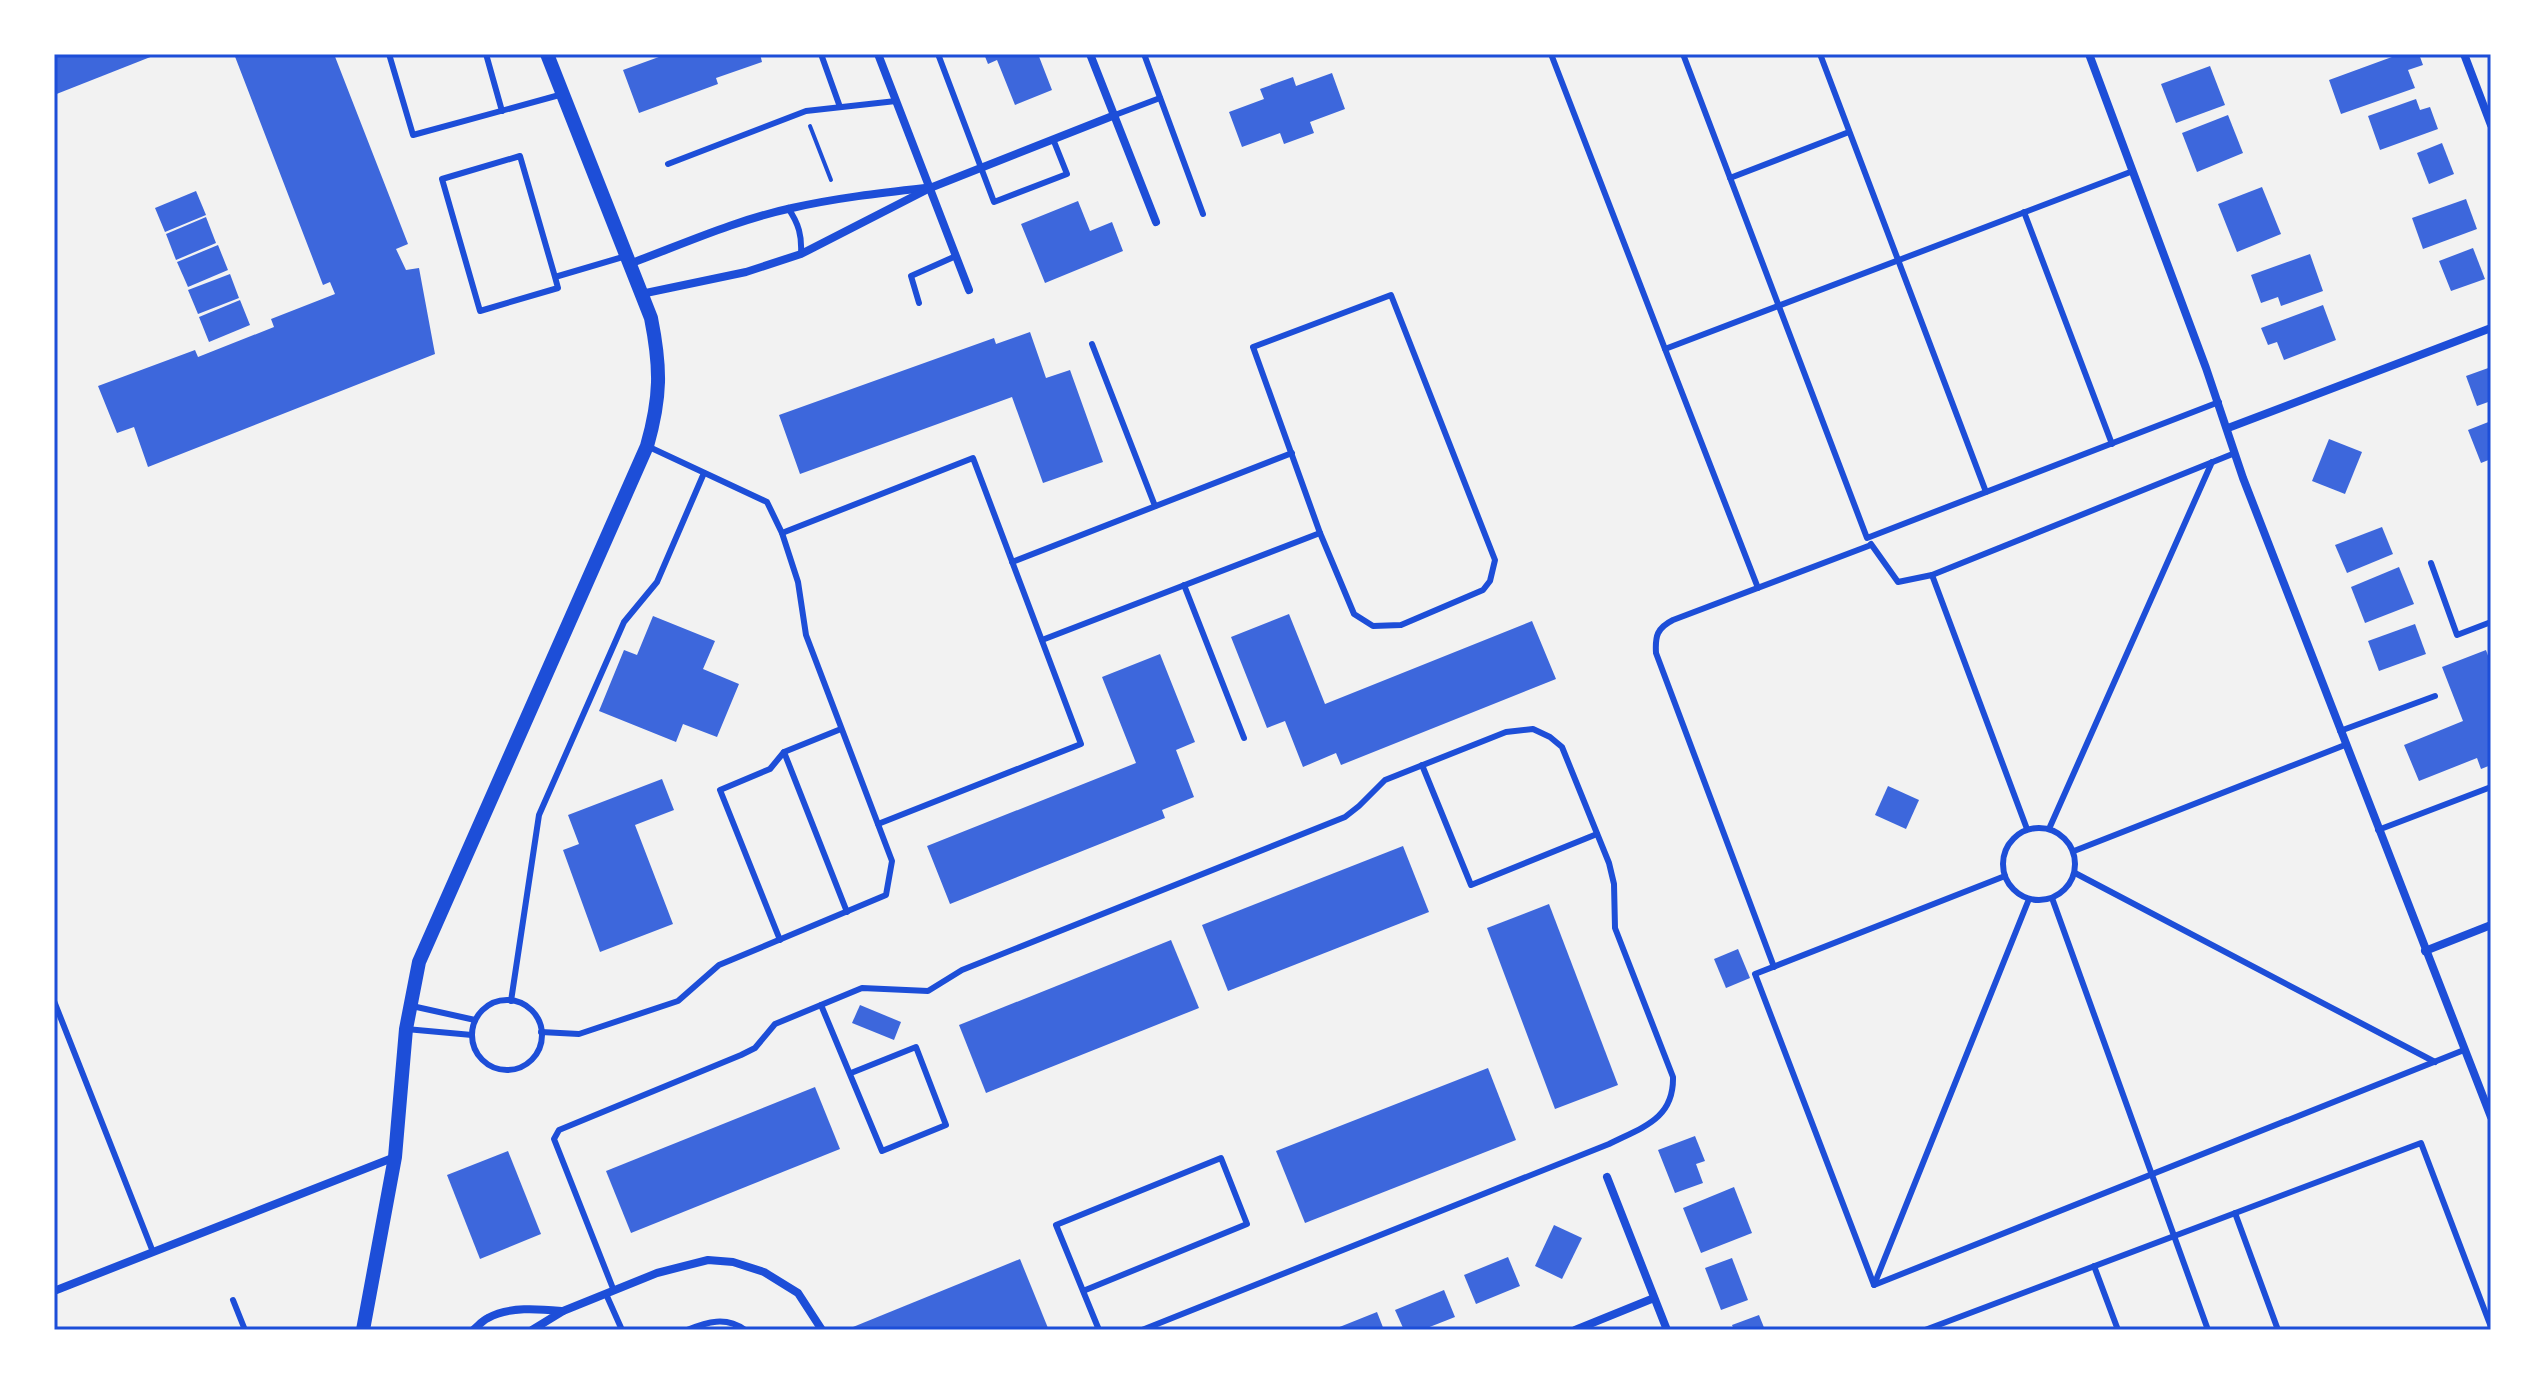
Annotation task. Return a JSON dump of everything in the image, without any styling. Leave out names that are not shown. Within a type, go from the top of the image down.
[{"type":"street","points":[[363,1330],[395,1157],[406,1029],[419,962],[647,446],[657,409],[659,380],[651,318],[547,54]]},
{"type":"street","points":[[878,54],[969,290]]},
{"type":"street","points":[[1090,54],[1156,222]]},
{"type":"street","points":[[2089,54],[2219,402],[2243,478],[2491,1117]]},
{"type":"street","points":[[2464,54],[2491,125]]},
{"type":"street","points":[[641,294],[746,272],[801,254],[930,188],[1115,115]]},
{"type":"street","points":[[628,260],[788,208],[849,196],[930,188]]},
{"type":"street","points":[[2228,428],[2491,328]]},
{"type":"street","points":[[2425,951],[2491,925]]},
{"type":"street","points":[[54,1291],[395,1157]]},
{"type":"street","points":[[1607,1177],[1667,1330]]},
{"type":"street","points":[[532,1330],[563,1311],[657,1273],[708,1260],[733,1262],[764,1272],[798,1293],[822,1330]]},
{"type":"street","points":[[1575,1330],[1654,1298]]},
{"type":"street","points":[[473,1330],[488,1317],[511,1311],[563,1311]]},
{"type":"lane","points":[[389,54],[413,135],[563,94]]},
{"type":"lane","points":[[486,54],[502,111]]},
{"type":"lane","points":[[821,54],[840,107]]},
{"type":"lane","points":[[938,54],[994,202],[1067,174],[1053,139]]},
{"type":"lane","points":[[1144,54],[1203,214]]},
{"type":"lane","points":[[1551,54],[1758,588]]},
{"type":"lane","points":[[1683,54],[1869,541],[1898,582],[1932,575],[2235,453]]},
{"type":"lane","points":[[1820,54],[1986,492]]},
{"type":"lane","points":[[1115,115],[1160,98]]},
{"type":"lane","points":[[668,164],[806,111],[896,101]]},
{"type":"lane","points":[[1730,178],[1849,132]]},
{"type":"lane","points":[[520,156],[555,277],[558,288],[480,311],[442,179],[520,156]]},
{"type":"lane","points":[[1665,349],[2133,171]]},
{"type":"lane","points":[[788,208],[800,230],[801,254]]},
{"type":"lane","points":[[2024,212],[2112,444]]},
{"type":"lane","points":[[919,303],[911,276],[956,256]]},
{"type":"lane","points":[[555,277],[628,260]]},
{"type":"lane","points":[[1391,295],[1495,560],[1490,581],[1483,590],[1401,625],[1373,626],[1354,614],[1320,533],[1253,347],[1391,295]]},
{"type":"lane","points":[[1092,344],[1155,506]]},
{"type":"lane","points":[[1774,967],[1656,653],[1655,637],[1661,626],[1986,492],[2219,402]]},
{"type":"lane","points":[[541,1032],[579,1034],[678,1001],[719,965],[886,895],[892,861],[806,635],[798,582],[782,533],[767,502],[647,446]]},
{"type":"lane","points":[[1012,562],[1292,453]]},
{"type":"lane","points":[[782,533],[973,458],[1081,744],[878,824]]},
{"type":"lane","points":[[2049,829],[2212,462]]},
{"type":"lane","points":[[511,1001],[539,815],[624,622],[657,582],[704,473]]},
{"type":"lane","points":[[1042,640],[1320,533]]},
{"type":"lane","points":[[2431,563],[2457,635],[2491,622]]},
{"type":"lane","points":[[1932,575],[2027,829]]},
{"type":"lane","points":[[1184,585],[1244,738]]},
{"type":"lane","points":[[2340,731],[2435,696]]},
{"type":"lane","points":[[780,940],[720,790],[770,769],[784,752],[841,729]]},
{"type":"lane","points":[[622,1330],[554,1139],[559,1130],[741,1055],[755,1048],[775,1024],[862,988],[928,991],[962,970],[1345,817],[1385,780],[1422,765],[1506,732],[1533,729],[1550,737],[1562,747],[1609,863],[1614,884],[1615,928],[1673,1077],[1674,1094],[1665,1112],[1609,1144],[1142,1330]]},
{"type":"lane","points":[[2074,851],[2345,745]]},
{"type":"lane","points":[[784,752],[847,912]]},
{"type":"lane","points":[[1422,765],[1471,885],[1597,834]]},
{"type":"lane","points":[[2378,830],[2491,787]]},
{"type":"lane","points":[[2027,829],[2049,829],[2068,841],[2074,851],[2075,873],[2070,884],[2052,898],[2029,899],[2019,894],[2005,876],[2004,854],[2017,835],[2027,829]]},
{"type":"lane","points":[[2075,873],[2435,1062]]},
{"type":"lane","points":[[1874,1285],[1755,974],[2005,876]]},
{"type":"lane","points":[[2052,898],[2208,1330]]},
{"type":"lane","points":[[1874,1285],[2029,899]]},
{"type":"lane","points":[[54,1001],[153,1252]]},
{"type":"lane","points":[[511,1001],[531,1010],[541,1032],[538,1050],[532,1059],[524,1065],[502,1070],[483,1061],[476,1052],[472,1035],[475,1020],[490,1005],[511,1001]]},
{"type":"lane","points":[[821,1005],[882,1151],[946,1125],[916,1047],[851,1073]]},
{"type":"lane","points":[[410,1006],[475,1020]]},
{"type":"lane","points":[[406,1029],[472,1035]]},
{"type":"lane","points":[[1874,1285],[2464,1050]]},
{"type":"lane","points":[[1925,1330],[2421,1143],[2491,1327]]},
{"type":"lane","points":[[1083,1291],[1247,1224],[1221,1158],[1056,1225],[1083,1291],[1099,1330]]},
{"type":"lane","points":[[2235,1213],[2278,1330]]},
{"type":"lane","points":[[2094,1266],[2118,1330]]},
{"type":"lane","points":[[233,1300],[245,1330]]},
{"type":"lane","points":[[687,1330],[708,1322],[726,1321],[745,1330]]},
{"type":"path","points":[[810,126],[831,180]]},
{"type":"building","points":[[54,54],[158,54],[54,95]]},
{"type":"building","points":[[234,54],[334,54],[408,244],[396,249],[406,270],[419,268],[435,354],[148,467],[134,427],[117,433],[98,386],[195,350],[198,357],[274,327],[271,319],[335,294],[330,282],[323,285]]},
{"type":"building","points":[[667,54],[760,54],[762,62],[716,78],[718,84],[639,113],[623,70]]},
{"type":"building","points":[[984,54],[1038,54],[1052,90],[1015,105],[997,60],[988,64]]},
{"type":"building","points":[[2400,54],[2419,54],[2423,65],[2408,70],[2415,88],[2341,114],[2329,80]]},
{"type":"building","points":[[2210,66],[2225,105],[2176,123],[2161,84]]},
{"type":"building","points":[[1332,73],[1345,109],[1310,122],[1314,133],[1284,144],[1280,133],[1242,147],[1229,112],[1264,99],[1260,89],[1293,77],[1296,86]]},
{"type":"building","points":[[2416,99],[2420,110],[2430,107],[2438,129],[2380,150],[2368,116]]},
{"type":"building","points":[[2228,115],[2243,153],[2197,172],[2182,133]]},
{"type":"building","points":[[2442,143],[2454,174],[2429,184],[2417,153]]},
{"type":"building","points":[[2262,187],[2281,234],[2237,252],[2218,204]]},
{"type":"building","points":[[196,191],[206,215],[165,232],[155,208]]},
{"type":"building","points":[[2466,199],[2477,229],[2423,249],[2412,218]]},
{"type":"building","points":[[1078,201],[1090,231],[1112,222],[1123,251],[1045,283],[1021,224]]},
{"type":"building","points":[[206,217],[216,243],[176,260],[166,234]]},
{"type":"building","points":[[218,245],[228,270],[188,287],[177,262]]},
{"type":"building","points":[[2473,248],[2485,279],[2451,291],[2439,261]]},
{"type":"building","points":[[2310,254],[2323,291],[2281,306],[2278,297],[2261,303],[2251,275]]},
{"type":"building","points":[[230,274],[239,298],[198,314],[188,290]]},
{"type":"building","points":[[240,300],[250,325],[209,342],[199,317]]},
{"type":"building","points":[[2323,305],[2336,340],[2284,360],[2277,342],[2268,345],[2261,328]]},
{"type":"building","points":[[1030,332],[1046,378],[1070,370],[1103,462],[1043,483],[1012,397],[800,474],[779,415],[994,338],[996,344]]},
{"type":"building","points":[[2491,367],[2491,401],[2477,406],[2466,376]]},
{"type":"building","points":[[2491,421],[2491,459],[2481,463],[2468,430]]},
{"type":"building","points":[[2329,439],[2362,452],[2345,494],[2312,481]]},
{"type":"building","points":[[2382,527],[2393,554],[2347,573],[2335,545]]},
{"type":"building","points":[[2399,567],[2414,604],[2365,623],[2351,587]]},
{"type":"building","points":[[1289,614],[1325,704],[1532,621],[1556,679],[1341,765],[1336,753],[1303,767],[1285,721],[1267,728],[1231,637]]},
{"type":"building","points":[[653,616],[715,641],[703,669],[739,684],[717,737],[683,724],[676,742],[599,711],[624,650],[637,655]]},
{"type":"building","points":[[2415,624],[2426,654],[2379,671],[2368,641]]},
{"type":"building","points":[[2486,650],[2491,664],[2491,765],[2481,769],[2477,758],[2419,781],[2404,745],[2463,721],[2442,667]]},
{"type":"building","points":[[1160,654],[1195,742],[1176,750],[1194,797],[1162,810],[1165,818],[950,904],[927,846],[1136,763],[1102,677]]},
{"type":"building","points":[[662,779],[674,810],[635,825],[673,924],[600,952],[563,850],[579,844],[568,815]]},
{"type":"building","points":[[1888,786],[1919,800],[1906,829],[1875,815]]},
{"type":"building","points":[[1403,846],[1429,912],[1228,991],[1202,925]]},
{"type":"building","points":[[1549,904],[1618,1085],[1555,1109],[1487,928]]},
{"type":"building","points":[[1171,940],[1199,1008],[986,1093],[959,1025]]},
{"type":"building","points":[[1738,949],[1750,978],[1726,988],[1714,959]]},
{"type":"building","points":[[860,1005],[901,1022],[894,1040],[852,1023]]},
{"type":"building","points":[[1488,1068],[1516,1140],[1305,1223],[1276,1151]]},
{"type":"building","points":[[815,1087],[840,1149],[631,1233],[606,1171]]},
{"type":"building","points":[[1695,1136],[1705,1161],[1696,1164],[1703,1183],[1675,1193],[1658,1150]]},
{"type":"building","points":[[508,1151],[541,1234],[480,1259],[447,1175]]},
{"type":"building","points":[[1734,1187],[1752,1233],[1701,1253],[1683,1208]]},
{"type":"building","points":[[1554,1225],[1582,1238],[1562,1279],[1535,1266]]},
{"type":"building","points":[[1508,1257],[1520,1286],[1476,1304],[1464,1275]]},
{"type":"building","points":[[1732,1258],[1748,1300],[1721,1310],[1705,1268]]},
{"type":"building","points":[[1020,1259],[1048,1328],[855,1330],[853,1327]]},
{"type":"building","points":[[1444,1290],[1455,1317],[1422,1330],[1404,1330],[1395,1310]]},
{"type":"building","points":[[1377,1312],[1384,1330],[1332,1330]]},
{"type":"building","points":[[1759,1315],[1765,1330],[1734,1330],[1732,1325]]}]
